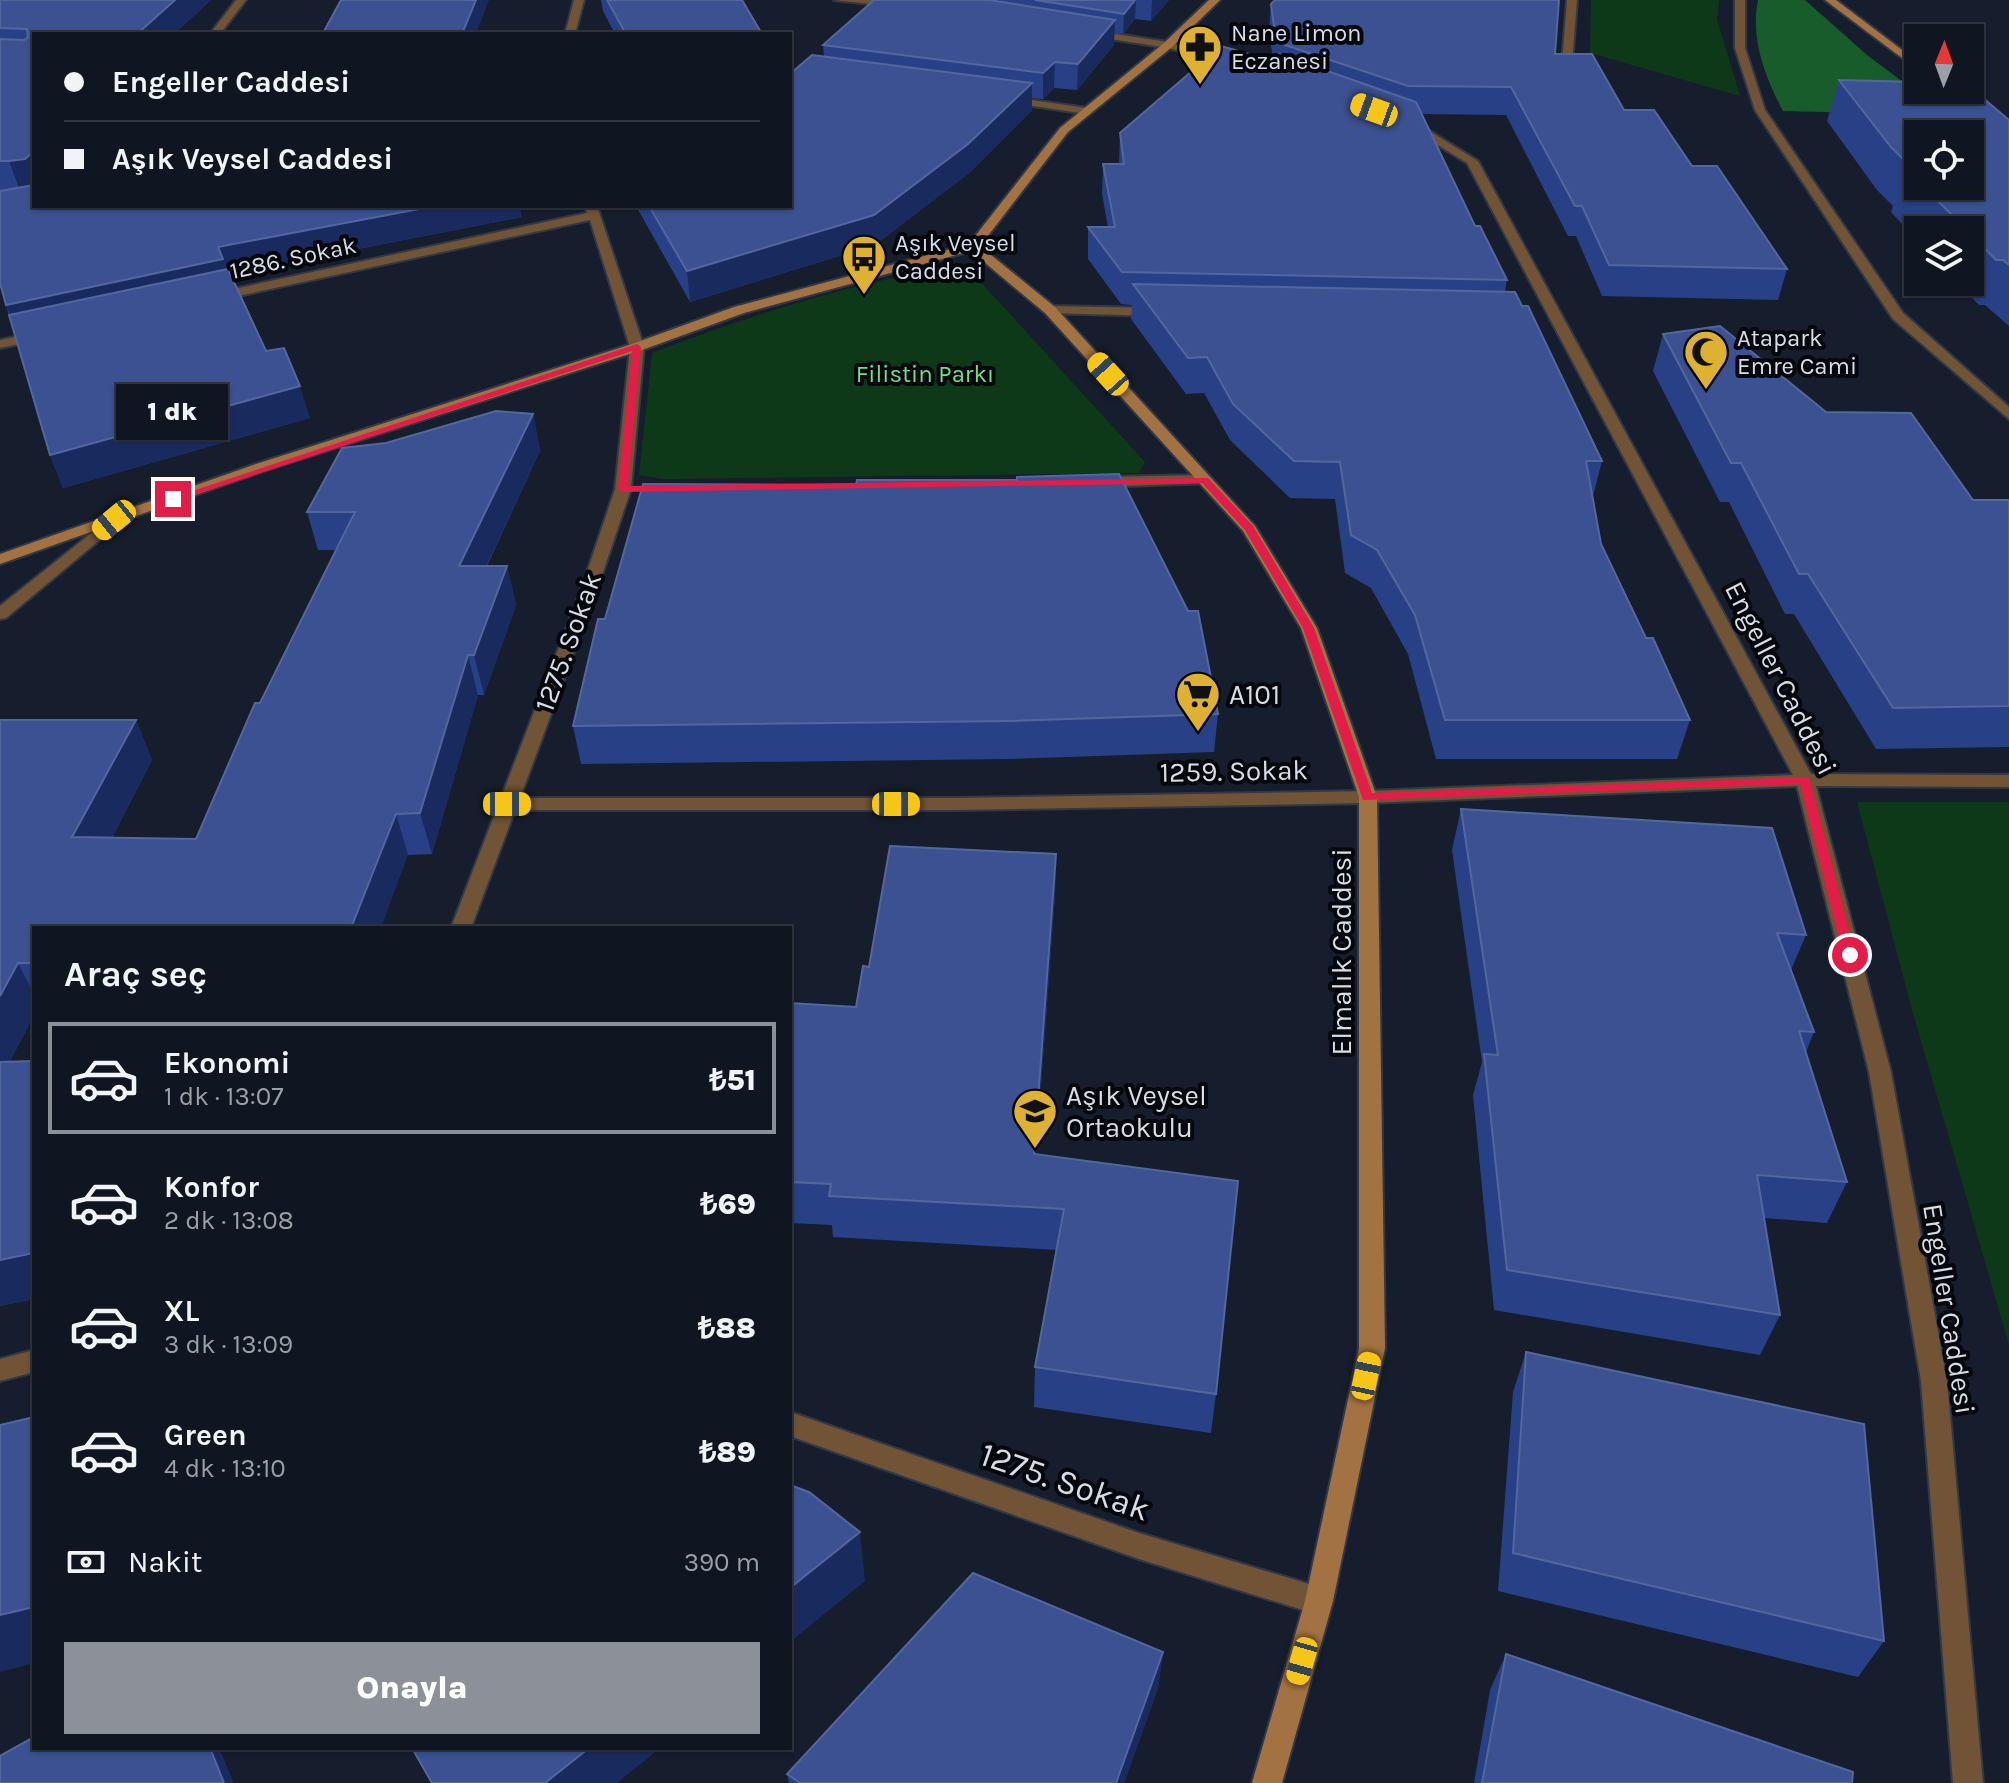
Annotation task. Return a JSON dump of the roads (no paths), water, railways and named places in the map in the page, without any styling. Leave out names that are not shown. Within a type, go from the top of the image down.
[{"type":"street","points":[[217,32],[241,0]]},
{"type":"street","points":[[571,32],[579,0]]},
{"type":"street","points":[[839,0],[901,2],[914,6]]},
{"type":"street","points":[[0,559],[261,467],[637,347],[739,310],[973,247],[1064,130],[1168,45],[1215,0]]},
{"type":"street","points":[[1567,63],[1572,0]]},
{"type":"street","points":[[1740,0],[1740,48],[1760,110],[1898,316],[2009,415]]},
{"type":"street","points":[[1830,0],[1904,56]]},
{"type":"street","points":[[1078,31],[1168,45],[1222,56],[1251,66]]},
{"type":"street","points":[[992,97],[1087,111]]},
{"type":"street","name":"Engeller Caddesi","points":[[1404,122],[1417,126],[1472,161],[1550,320],[1805,780],[1880,1072],[1934,1381],[1968,1783]]},
{"type":"street","points":[[594,210],[637,347]]},
{"type":"street","name":"1286. Sokak","points":[[199,301],[594,210]]},
{"type":"street","name":"Elmalık Caddesi","points":[[973,247],[1050,310],[1249,529],[1309,628],[1368,797],[1372,1348],[1319,1601],[1267,1783]]},
{"type":"street","points":[[1050,310],[1177,313]]},
{"type":"street","points":[[0,344],[61,331]]},
{"type":"street","name":"1275. Sokak","points":[[462,926],[630,488],[637,347]]},
{"type":"street","points":[[1079,482],[1205,480]]},
{"type":"street","points":[[0,614],[114,520]]},
{"type":"street","name":"1259. Sokak","points":[[507,804],[956,804],[1368,797],[1805,780],[2009,781]]},
{"type":"street","points":[[0,1370],[32,1362]]},
{"type":"street","name":"1275. Sokak","points":[[792,1425],[1139,1546],[1319,1601]]},
{"type":"place","name":"Nane Limon Eczanesi","points":[[1200,86]]},
{"type":"place","name":"Aşık Veysel Caddesi","points":[[864,296]]},
{"type":"place","name":"Atapark Emre Cami","points":[[1706,391]]},
{"type":"place","name":"A101","points":[[1198,733]]},
{"type":"place","name":"Aşık Veysel Ortaokulu","points":[[1035,1150]]},
{"type":"park label","name":"Filistin Parkı","points":[[925,374]]}]
